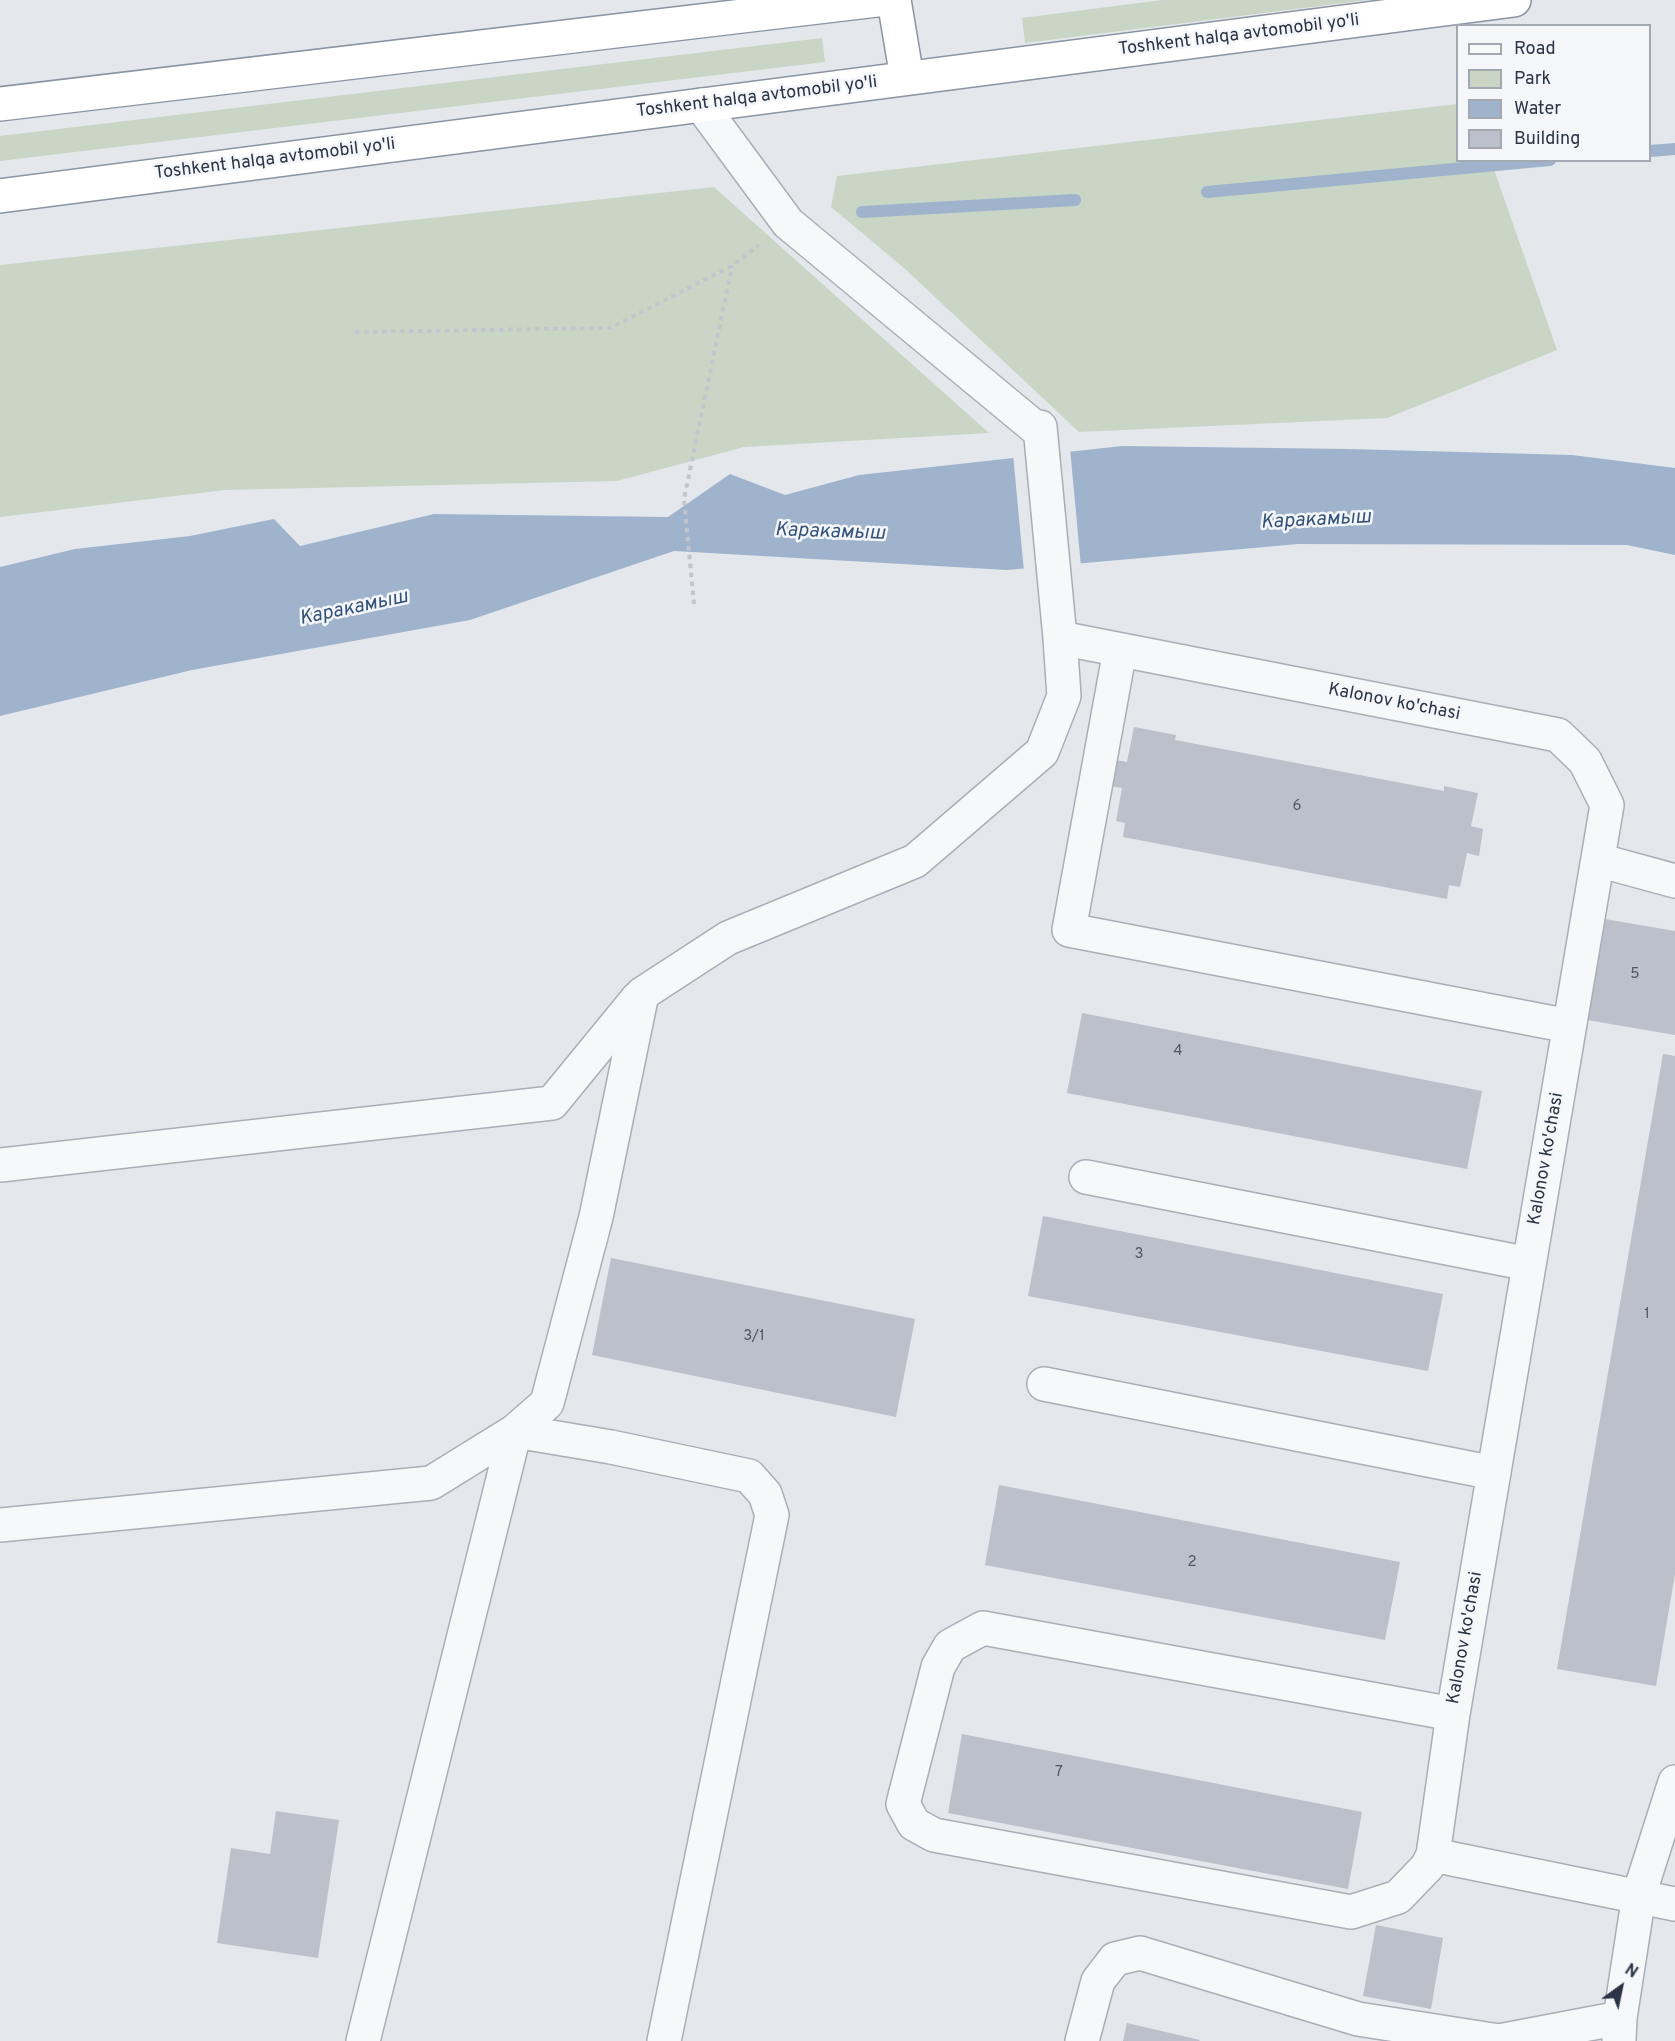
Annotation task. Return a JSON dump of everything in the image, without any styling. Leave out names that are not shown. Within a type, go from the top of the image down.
[{"type":"highway","points":[[0,104],[754,8],[877,0]]},
{"type":"highway","points":[[894,0],[907,78]]},
{"type":"highway","name":"Toshkent halqa avtomobil yo'li","points":[[0,196],[1514,0]]},
{"type":"street","points":[[0,1165],[552,1103],[642,994],[728,938],[915,861],[1042,752],[1064,696],[1040,427],[1038,430],[788,223],[701,105]]},
{"type":"street","name":"Kalonov ko'chasi","points":[[1059,627],[1120,650],[1558,735],[1585,761],[1607,804],[1453,1714],[1433,1855]]},
{"type":"street","points":[[1120,650],[1069,930],[1569,1026]]},
{"type":"street","points":[[1598,860],[1675,881]]},
{"type":"street","points":[[0,1525],[430,1484],[515,1431],[547,1403],[596,1217],[642,994]]},
{"type":"street","points":[[1086,1177],[1529,1264]]},
{"type":"street","points":[[1044,1384],[1494,1473]]},
{"type":"street","points":[[363,2041],[515,1431]]},
{"type":"street","points":[[515,1431],[611,1447],[749,1476],[765,1494],[772,1515],[664,2041]]},
{"type":"street","points":[[1453,1714],[983,1628],[950,1646],[938,1667],[903,1804],[914,1824],[934,1835],[1351,1912],[1398,1897],[1427,1867],[1433,1855],[1675,1904]]},
{"type":"street","points":[[1082,2041],[1098,1981],[1115,1959],[1140,1953],[1359,2019],[1499,2041],[1619,2029],[1639,1896],[1675,1782]]},
{"type":"path","points":[[355,332],[610,328],[732,266],[788,223]]},
{"type":"path","points":[[694,604],[684,499],[732,266]]},
{"type":"green space","points":[[1162,0],[1368,0],[1025,43],[1022,18]]},
{"type":"green space","points":[[822,38],[825,62],[0,161],[0,136]]},
{"type":"green space","points":[[1456,104],[1456,162],[1491,162],[1557,350],[1387,418],[1079,432],[904,268],[831,207],[837,176]]},
{"type":"green space","points":[[714,187],[989,433],[744,447],[617,481],[225,490],[0,517],[0,265]]},
{"type":"water","name":"Каракамыш","points":[[1122,446],[1572,455],[1675,468],[1675,555],[1627,545],[1298,544],[1007,570],[674,551],[470,620],[192,670],[0,716],[0,567],[75,549],[190,536],[274,519],[300,546],[434,514],[668,517],[730,474],[785,495],[859,475]]},
{"type":"pier","points":[[1070,448],[1081,567],[1024,572],[1013,454]]},
{"type":"building","points":[[1134,727],[1176,735],[1175,740],[1444,791],[1444,786],[1478,793],[1471,826],[1483,829],[1479,856],[1467,853],[1460,887],[1449,885],[1447,899],[1123,837],[1125,823],[1116,821],[1122,788],[1110,786],[1115,760],[1127,762]]},
{"type":"building","points":[[1605,919],[1675,931],[1675,1035],[1587,1020]]},
{"type":"building","points":[[1082,1013],[1482,1091],[1467,1169],[1067,1093]]},
{"type":"building","points":[[1663,1054],[1675,1056],[1675,1574],[1656,1686],[1557,1669]]},
{"type":"building","points":[[1043,1216],[1443,1294],[1428,1371],[1028,1296]]},
{"type":"building","points":[[611,1258],[915,1319],[896,1417],[592,1355]]},
{"type":"building","points":[[999,1485],[1400,1562],[1385,1640],[985,1565]]},
{"type":"building","points":[[962,1734],[1362,1812],[1348,1889],[948,1813]]},
{"type":"building","points":[[276,1811],[339,1820],[318,1958],[217,1943],[231,1848],[270,1854]]},
{"type":"building","points":[[1376,1925],[1443,1938],[1431,2009],[1363,1996]]},
{"type":"building","points":[[1127,2023],[1200,2040],[1123,2041]]},
{"type":"waterway","points":[[1651,151],[1675,149]]},
{"type":"waterway","points":[[1207,192],[1529,162]]},
{"type":"waterway","points":[[862,212],[1075,200]]}]
